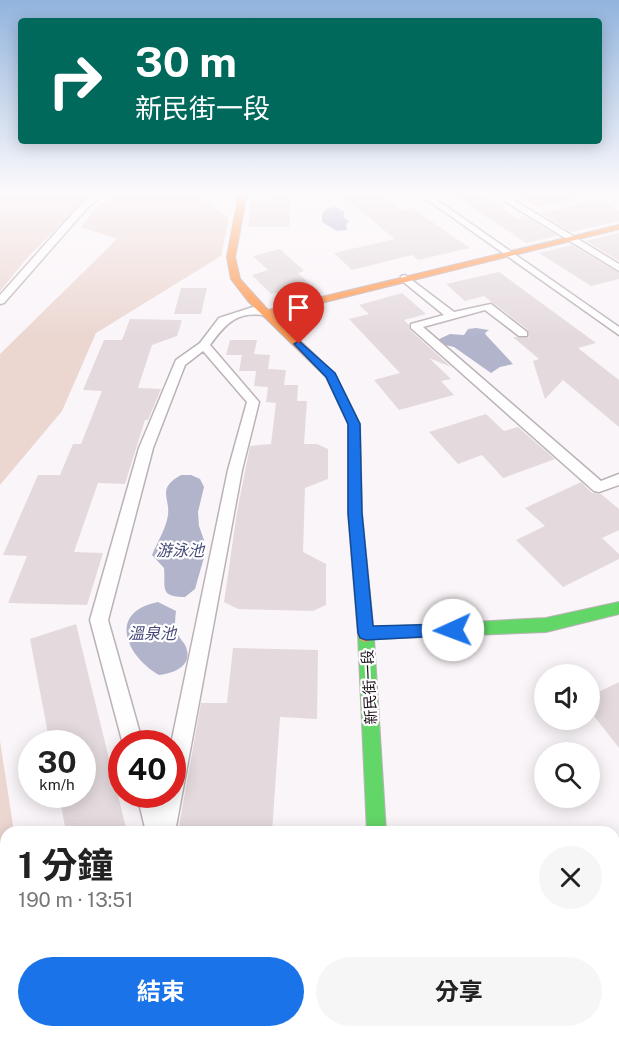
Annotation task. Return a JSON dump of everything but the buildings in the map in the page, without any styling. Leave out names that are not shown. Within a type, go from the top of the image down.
[{"type":"street","points":[[0,301],[53,241]]},
{"type":"street","name":"新民街一段","points":[[234,241],[231,257],[236,279],[251,300],[331,376],[354,424],[355,513],[366,633],[376,826]]},
{"type":"street","points":[[491,241],[619,332]]},
{"type":"street","points":[[129,730],[99,620],[146,448],[180,363],[204,345],[223,320],[253,310],[267,313],[558,241]]},
{"type":"street","points":[[577,241],[619,268]]},
{"type":"street","points":[[405,278],[451,315]]},
{"type":"street","points":[[523,334],[487,306],[415,326],[599,488],[618,482]]},
{"type":"street","points":[[165,826],[235,470],[253,402],[204,345]]},
{"type":"street","points":[[366,633],[546,625],[619,608]]},
{"type":"street","points":[[151,808],[155,826]]},
{"type":"shaded area","points":[[0,241],[44,241],[28,257],[0,291]]},
{"type":"shaded area","points":[[115,241],[224,241],[221,256],[96,333],[62,411],[0,485],[0,354]]},
{"type":"shaded area","points":[[0,741],[13,826],[0,826]]},
{"type":"water","points":[[468,329],[489,330],[485,333],[486,335],[513,364],[500,367],[491,373],[454,347],[441,344],[437,340],[450,334],[464,335]]},
{"type":"water","name":"游泳池","points":[[181,475],[191,475],[200,479],[204,487],[198,512],[205,554],[195,589],[185,597],[167,593],[164,585],[164,568],[152,555],[167,520],[166,490],[173,480]]},
{"type":"water","name":"溫泉池","points":[[158,602],[176,611],[176,629],[187,654],[187,659],[181,667],[159,675],[138,657],[127,635],[127,624],[132,615],[142,607]]},
{"type":"traffic: fast","points":[[366,633],[546,625],[619,608]]},
{"type":"traffic: fast","points":[[366,635],[376,826]]},
{"type":"traffic: slow","points":[[234,241],[231,257],[236,279],[251,299],[331,376],[354,424],[355,513],[366,635]]},
{"type":"traffic: slow","points":[[267,313],[560,241]]},
{"type":"route","points":[[299,344],[331,376],[354,424],[355,513],[366,633],[453,630]]}]
